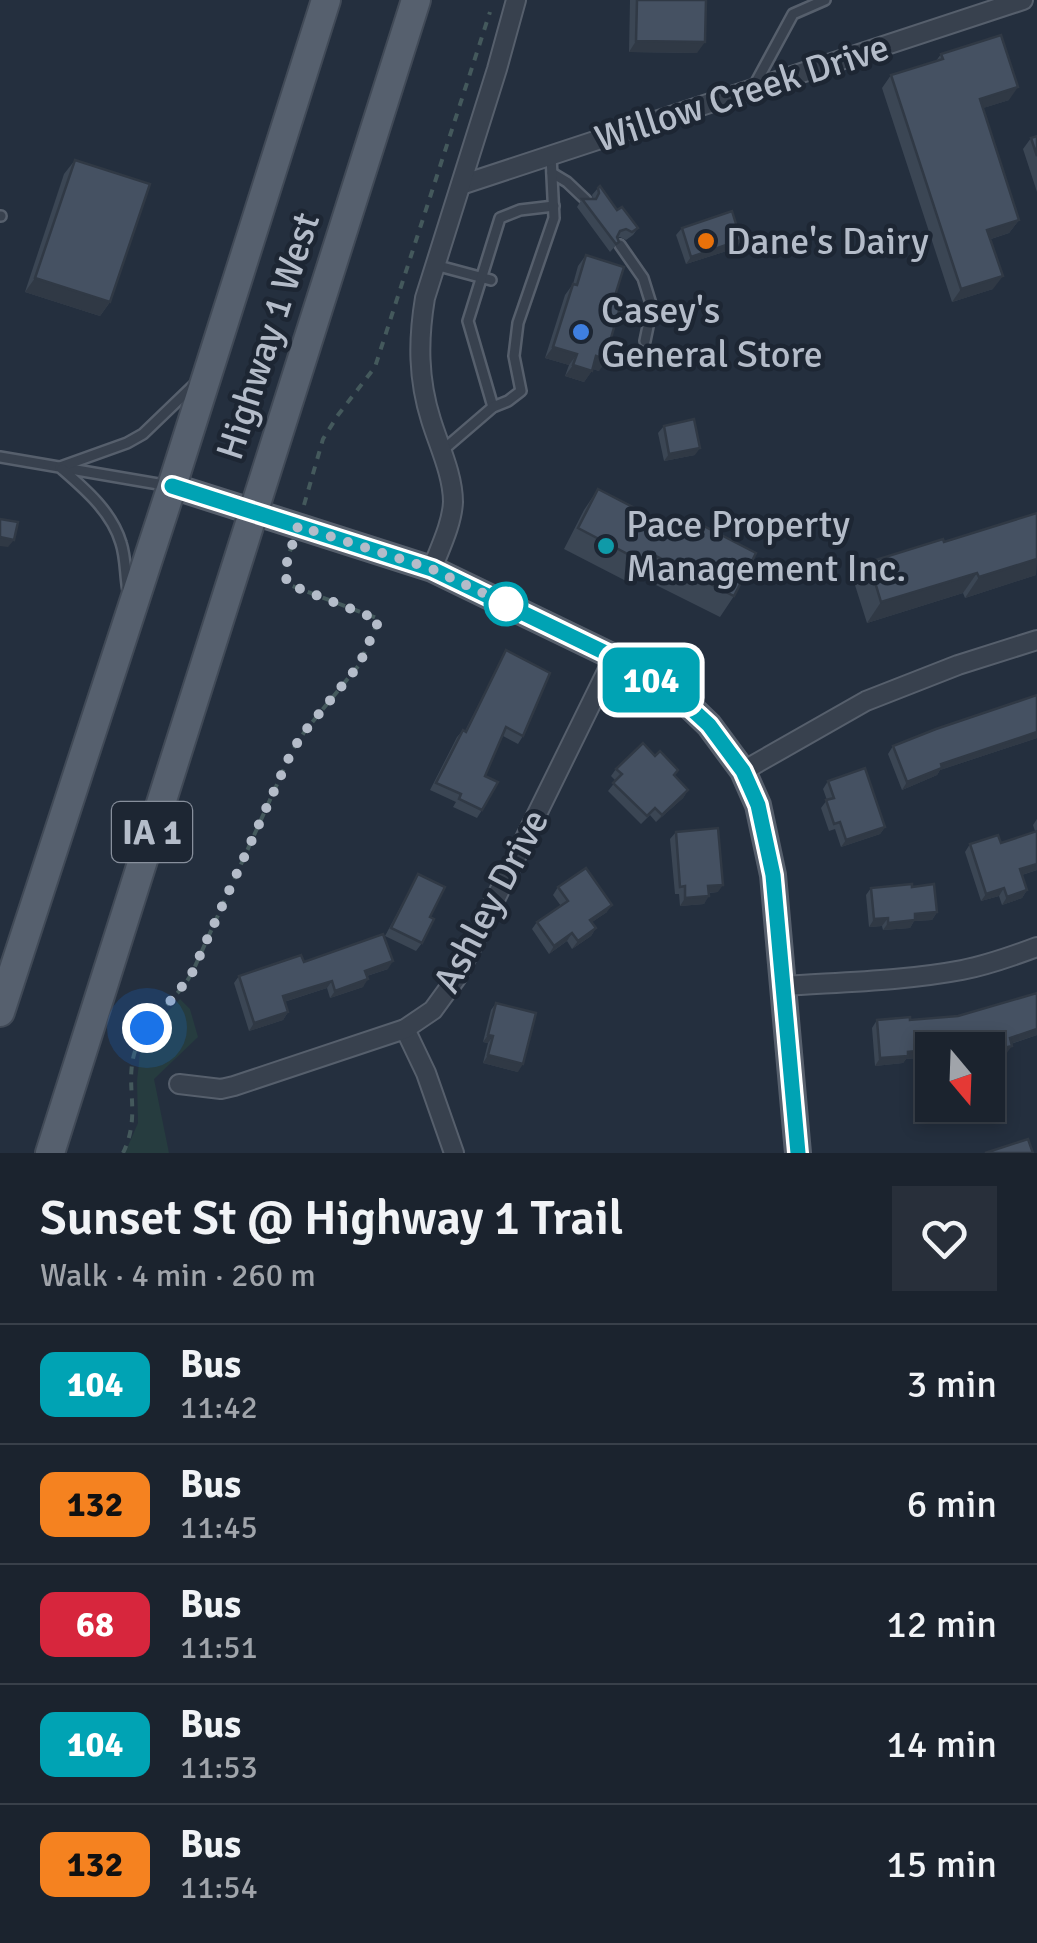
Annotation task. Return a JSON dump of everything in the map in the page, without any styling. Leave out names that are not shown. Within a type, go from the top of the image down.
[{"type":"main road","name":"Highway 1 West","points":[[0,1012],[326,0]]},
{"type":"main road","name":"Highway 1 West","points":[[50,1153],[416,0]]},
{"type":"street","points":[[432,569],[453,508],[452,490],[422,382],[419,352],[425,298],[516,0]]},
{"type":"street","name":"Willow Creek Drive","points":[[460,185],[552,164],[752,89],[1023,0]]},
{"type":"street","points":[[172,486],[432,569],[614,657],[682,700],[709,725],[743,771],[767,840],[798,1153]]},
{"type":"street","points":[[743,771],[866,701],[1037,640]]},
{"type":"street","name":"Ashley Drive","points":[[179,1084],[222,1089],[234,1086],[405,1028],[434,1010],[457,977],[614,657]]},
{"type":"street","points":[[783,986],[946,972],[1037,947]]},
{"type":"street","points":[[405,1028],[426,1073],[454,1153]]},
{"type":"lane","points":[[752,89],[793,14],[824,0]]},
{"type":"lane","points":[[552,164],[586,200]]},
{"type":"lane","points":[[441,452],[493,407],[522,391],[514,356],[518,324],[552,226],[552,164]]},
{"type":"lane","points":[[493,407],[468,320],[485,279],[500,218],[520,210],[554,206]]},
{"type":"lane","points":[[620,245],[643,278],[652,307],[645,341]]},
{"type":"lane","points":[[435,265],[485,279]]},
{"type":"lane","points":[[60,467],[143,434],[208,373]]},
{"type":"lane","points":[[0,457],[172,486]]},
{"type":"lane","points":[[60,467],[93,496],[121,542],[130,613]]},
{"type":"path","points":[[123,1153],[133,1123],[132,1074],[137,1044],[192,973],[292,751],[359,665],[379,620],[288,584],[284,572],[324,439],[374,367],[494,0]]},
{"type":"green space","points":[[180,999],[190,1009],[198,1037],[154,1079],[169,1153],[125,1153],[138,1123],[140,1052],[155,1025]]},
{"type":"building","points":[[637,0],[706,0],[705,42],[636,41]]},
{"type":"building","points":[[1001,35],[1018,87],[980,99],[1019,220],[987,230],[1003,276],[961,289],[891,75]]},
{"type":"building","points":[[75,160],[150,184],[110,302],[35,278]]},
{"type":"building","points":[[600,186],[617,210],[622,207],[638,228],[620,231],[616,244],[582,199],[596,199]]},
{"type":"building","name":"Dane's Dairy","points":[[732,211],[741,240],[691,257],[682,228]]},
{"type":"building","name":"Casey's General Store","points":[[586,255],[624,267],[613,302],[621,304],[611,338],[614,339],[607,360],[596,356],[592,371],[573,365],[577,354],[553,347]]},
{"type":"building","points":[[694,419],[700,448],[669,454],[664,426]]},
{"type":"building","points":[[598,489],[685,534],[692,520],[756,553],[734,596],[648,552],[643,562],[578,528]]},
{"type":"building","points":[[1037,513],[1037,559],[881,602],[869,562]]},
{"type":"building","points":[[0,519],[18,522],[14,540],[0,537]]},
{"type":"building","points":[[506,650],[550,673],[523,736],[506,727],[485,776],[498,782],[482,810],[459,799],[461,794],[436,783]]},
{"type":"building","points":[[1037,695],[1037,732],[941,764],[942,768],[907,782],[893,746]]},
{"type":"building","points":[[643,743],[655,756],[660,751],[678,770],[674,775],[688,790],[662,815],[655,808],[647,816],[613,783],[622,774],[616,769]]},
{"type":"building","points":[[865,768],[885,827],[846,840],[840,822],[834,824],[826,800],[834,798],[828,781]]},
{"type":"building","points":[[718,828],[723,885],[708,886],[709,896],[685,898],[685,886],[680,887],[676,832]]},
{"type":"building","points":[[1037,831],[1037,864],[1020,869],[1027,890],[1007,897],[1004,888],[986,894],[970,844],[998,835],[1001,843]]},
{"type":"building","points":[[586,868],[612,905],[590,920],[596,928],[578,941],[572,933],[554,946],[537,922],[568,901],[558,887]]},
{"type":"building","points":[[418,874],[445,887],[422,943],[391,928]]},
{"type":"building","points":[[934,884],[937,912],[888,923],[888,918],[874,919],[871,888]]},
{"type":"building","points":[[383,934],[393,961],[365,971],[368,979],[335,991],[332,981],[283,996],[288,1012],[254,1023],[239,976],[301,955],[304,962]]},
{"type":"building","points":[[1037,993],[1037,1029],[1010,1038],[1012,1046],[1005,1048],[1005,1032],[915,1032],[915,1051],[908,1052],[908,1056],[880,1058],[877,1020],[958,1016]]},
{"type":"building","points":[[496,1003],[536,1013],[523,1064],[488,1055],[493,1036],[488,1035]]},
{"type":"building","points":[[1028,1139],[1033,1153],[985,1153]]},
{"type":"bus line","name":"104","points":[[172,486],[432,569],[614,657],[703,718],[743,771],[767,840],[798,1153]]},
{"type":"place","name":"Dane's Dairy","points":[[706,241]]},
{"type":"place","name":"Casey's General Store","points":[[581,332]]},
{"type":"place","name":"Pace Property Management Inc.","points":[[606,546]]},
{"type":"route","points":[[147,1028],[192,973],[292,751],[359,665],[379,620],[288,584],[284,572],[298,526],[432,569],[506,604]]}]
